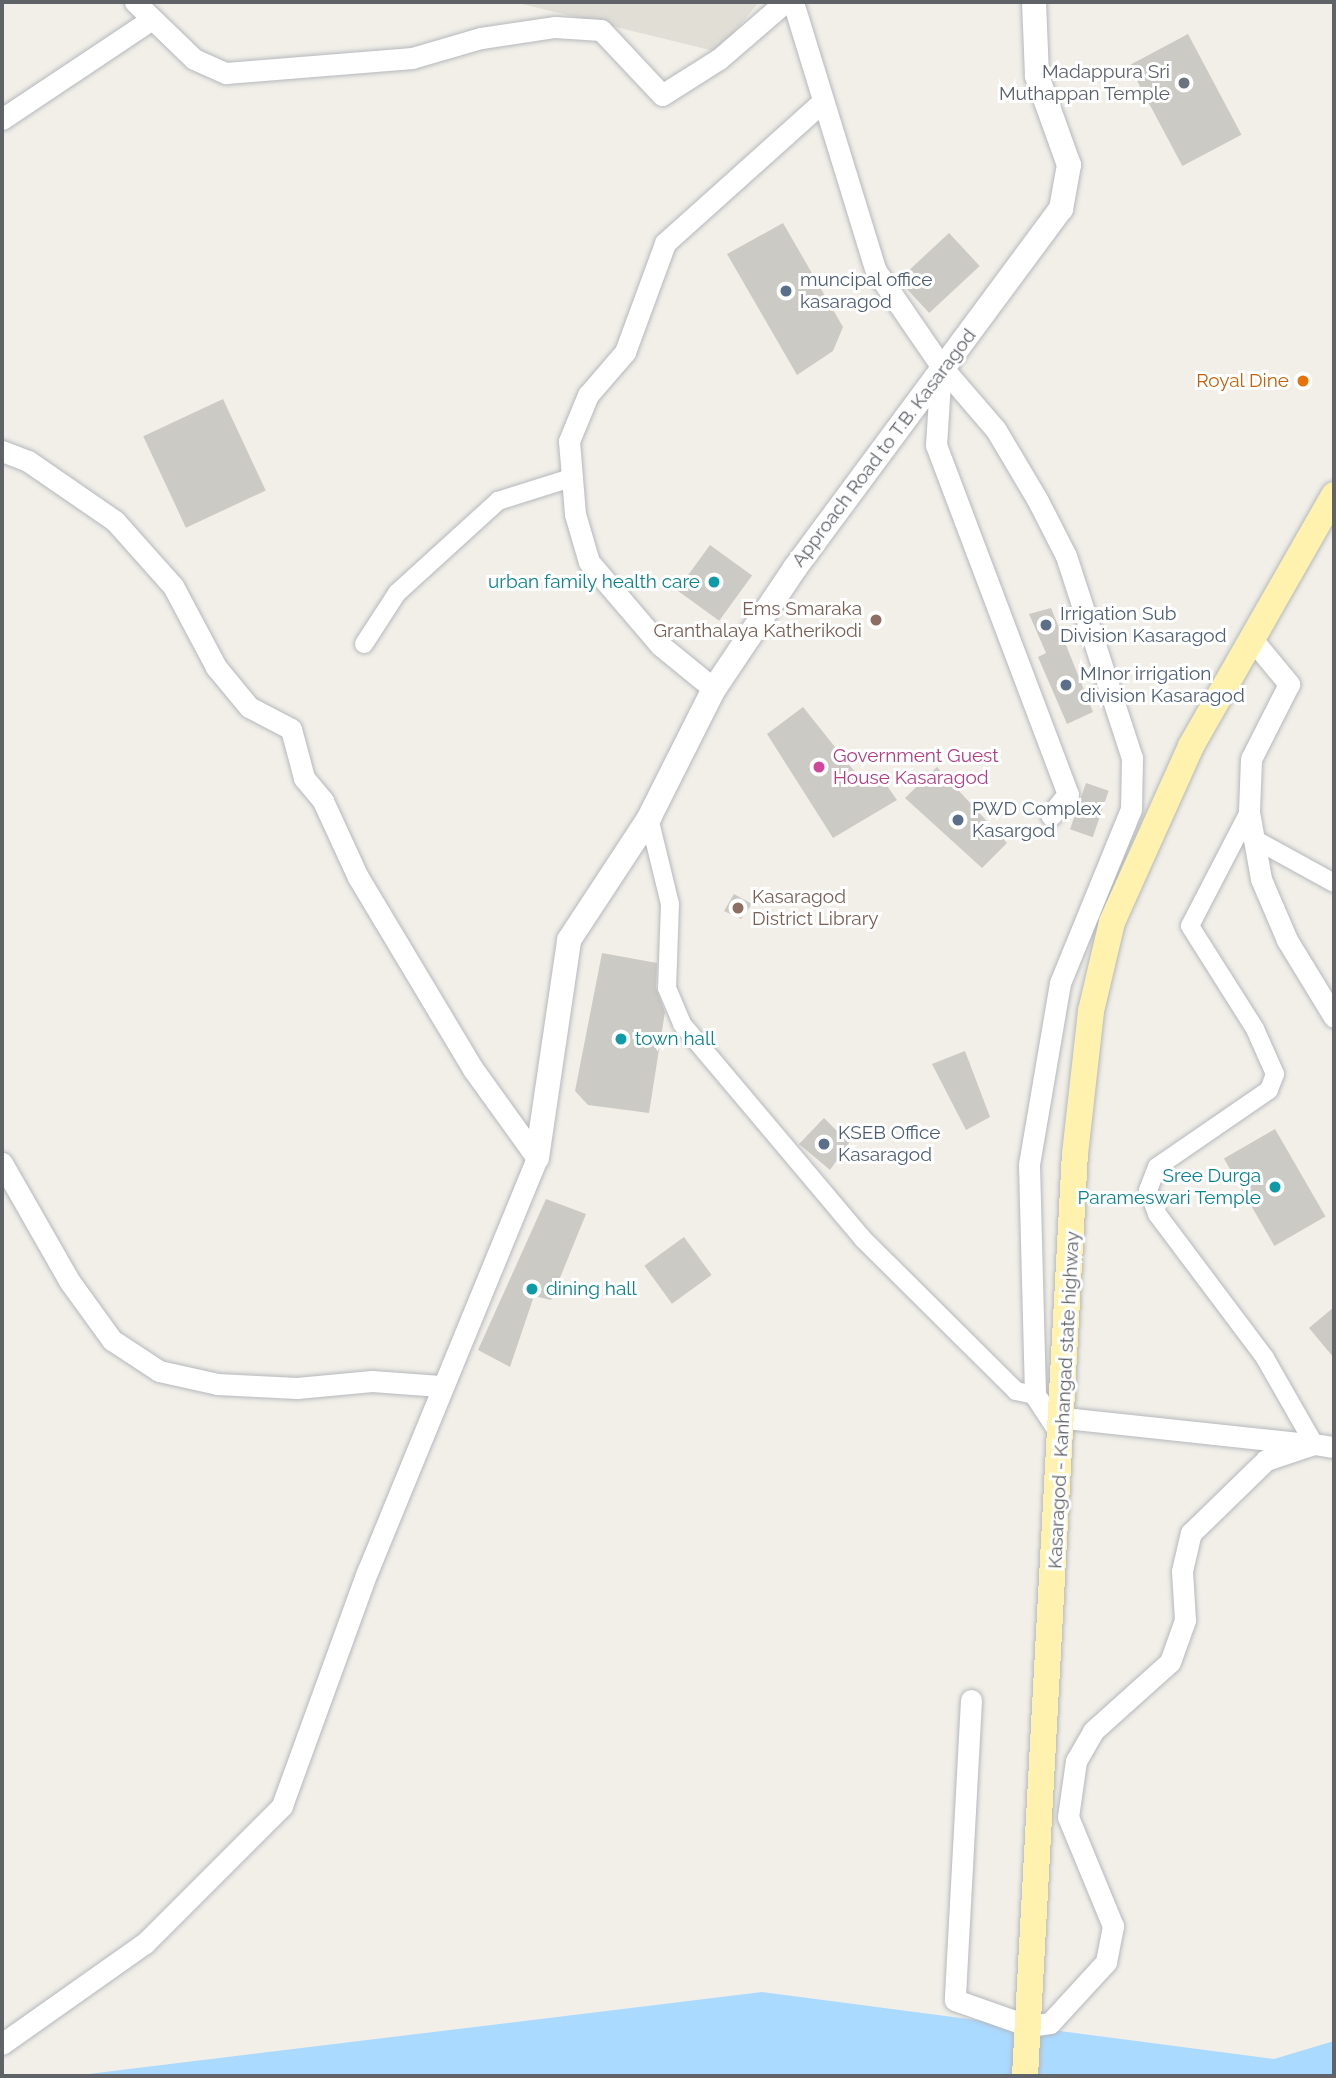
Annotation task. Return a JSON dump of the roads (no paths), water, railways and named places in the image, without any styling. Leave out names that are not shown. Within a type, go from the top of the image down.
[{"type":"main road","name":"Approach Road to T.B. Kasaragod","points":[[537,1158],[569,940],[649,818],[714,689],[941,366],[1030,258],[1061,209],[1069,164],[1037,76],[1034,2]]},
{"type":"main road","name":"Kasaragod - Kanhangad state highway","points":[[1024,2076],[1065,1428],[1075,1154],[1091,1011],[1112,922],[1191,746],[1334,495]]},
{"type":"street","points":[[135,2],[194,59],[226,73],[412,58],[481,38],[555,27],[601,30],[662,95],[719,59],[785,2]]},
{"type":"street","points":[[793,2],[819,105],[876,271],[941,366],[996,430],[1066,556],[1132,758],[1131,809],[1060,983],[1041,1079],[1029,1166],[1035,1395]]},
{"type":"street","points":[[2,119],[152,19]]},
{"type":"street","points":[[714,689],[660,645],[603,583],[589,562],[571,478],[569,441],[588,395],[625,352],[665,243],[819,105]]},
{"type":"street","points":[[941,366],[936,445],[1068,794],[1051,815]]},
{"type":"street","points":[[2,450],[28,461],[115,521],[173,586],[216,667],[249,707],[291,729],[304,778],[323,801],[358,877],[473,1069],[537,1158],[440,1386],[282,1806],[145,1943],[2,2045]]},
{"type":"street","points":[[363,644],[397,593],[498,501],[571,478]]},
{"type":"street","points":[[1251,638],[1289,684],[1251,759],[1249,811],[1261,879],[1287,940],[1334,1017]]},
{"type":"street","points":[[1249,811],[1190,926],[1255,1029],[1275,1074],[1269,1090],[1157,1167],[1148,1190],[1157,1214],[1265,1358],[1324,1446]]},
{"type":"street","points":[[649,818],[670,904],[667,988],[682,1024],[862,1238],[1016,1391],[1035,1395],[1065,1428],[1324,1446]]},
{"type":"street","points":[[1254,839],[1334,883]]},
{"type":"street","points":[[2,1163],[70,1282],[112,1339],[159,1371],[217,1384],[284,1388],[372,1381],[440,1386]]},
{"type":"street","points":[[971,1700],[955,2000],[1029,2026],[1050,2023],[1085,1991],[1106,1962],[1113,1926],[1068,1817],[1076,1761],[1093,1731],[1170,1661],[1185,1620],[1182,1571],[1191,1533],[1266,1460],[1324,1446]]},
{"type":"water","points":[[762,1992],[1274,2059],[1334,2041],[1334,2076],[72,2076]]},
{"type":"place","name":"Madappura Sri Muthappan Temple","points":[[1184,83]]},
{"type":"place","name":"muncipal office kasaragod","points":[[786,291]]},
{"type":"place","name":"Royal Dine","points":[[1303,381]]},
{"type":"place","name":"urban family health care","points":[[714,582]]},
{"type":"place","name":"Ems Smaraka Granthalaya Katherikodi","points":[[876,620]]},
{"type":"place","name":"Irrigation Sub Division Kasaragod","points":[[1046,625]]},
{"type":"place","name":"MInor irrigation division Kasaragod","points":[[1066,685]]},
{"type":"place","name":"Government Guest House Kasaragod","points":[[819,767]]},
{"type":"place","name":"PWD Complex Kasargod","points":[[958,820]]},
{"type":"place","name":"Kasaragod District Library","points":[[738,908]]},
{"type":"place","name":"town hall","points":[[621,1039]]},
{"type":"place","name":"KSEB Office Kasaragod","points":[[824,1144]]},
{"type":"place","name":"Sree Durga Parameswari Temple","points":[[1275,1187]]},
{"type":"place","name":"dining hall","points":[[532,1289]]}]
